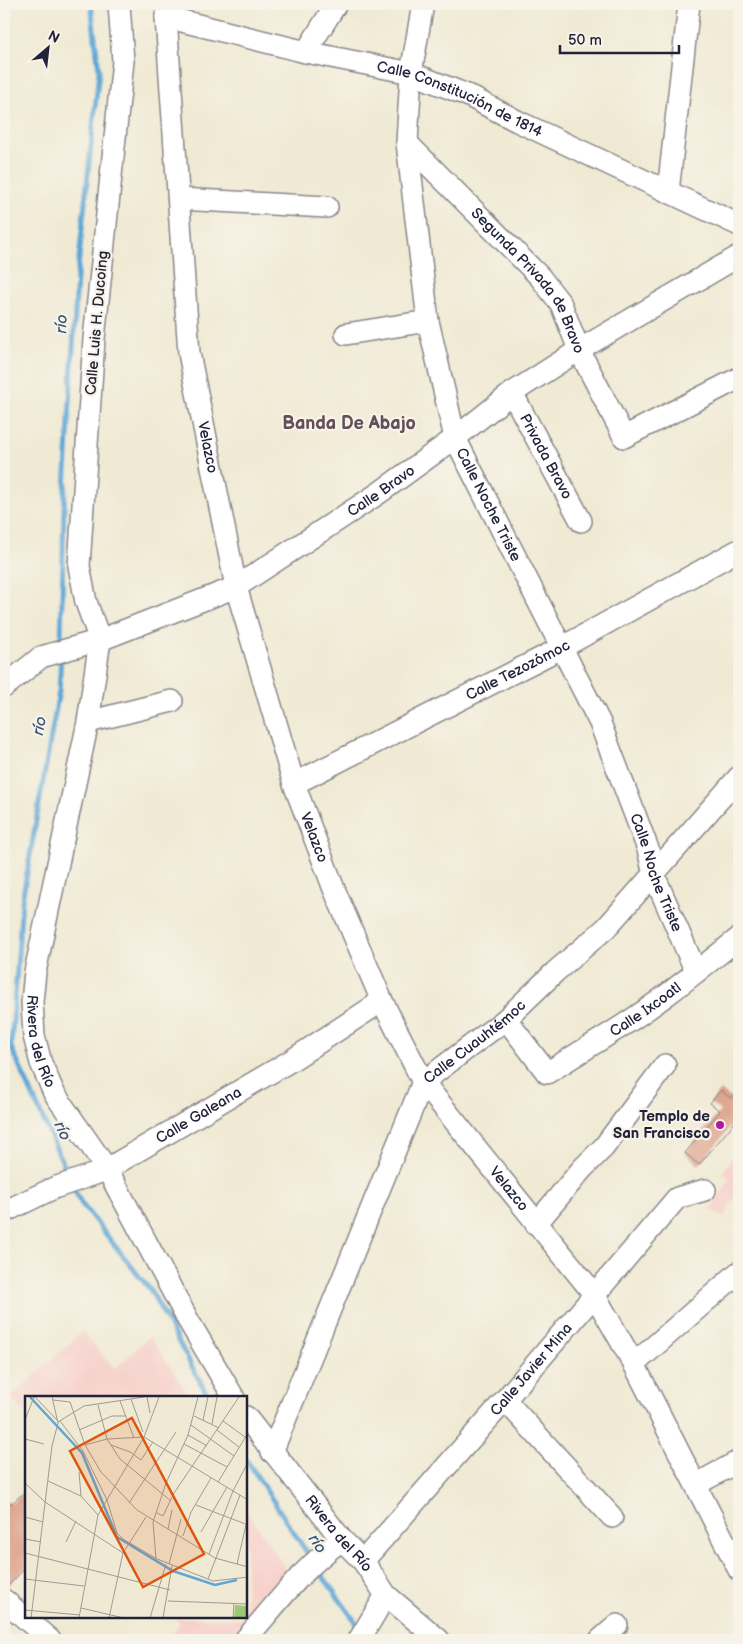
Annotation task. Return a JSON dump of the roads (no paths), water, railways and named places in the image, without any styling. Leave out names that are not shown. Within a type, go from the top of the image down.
[{"type":"street","name":"Calle Luis H. Ducoing","points":[[96,642],[79,566],[94,339],[123,61],[118,4]]},
{"type":"street","points":[[306,52],[336,4]]},
{"type":"street","name":"Calle Noche Triste","points":[[423,4],[411,73],[407,143],[428,321],[455,438],[600,723],[648,849],[654,875],[696,972]]},
{"type":"street","points":[[668,192],[689,4]]},
{"type":"street","name":"Calle Constitución de 1814","points":[[167,10],[306,52],[411,73],[468,95],[526,125],[739,225]]},
{"type":"street","name":"Velazco","points":[[167,10],[189,353],[236,587],[294,784],[334,889],[382,1001],[423,1082],[594,1294],[634,1364],[697,1484],[739,1570]]},
{"type":"street","name":"Segunda Privada de Bravo","points":[[407,143],[540,277],[561,304],[578,350],[624,437],[739,378]]},
{"type":"street","points":[[178,199],[328,207]]},
{"type":"street","name":"Calle Bravo","points":[[4,687],[41,657],[96,642],[236,587],[379,493],[455,438],[512,393],[578,350],[739,256]]},
{"type":"street","points":[[346,334],[428,321]]},
{"type":"street","name":"Privada Bravo","points":[[512,393],[581,521]]},
{"type":"street","name":"Calle Tezozómoc","points":[[294,784],[562,648],[739,550]]},
{"type":"street","name":"Rivera del Río","points":[[96,642],[88,722],[35,972],[32,1002],[34,1036],[41,1063],[54,1093],[233,1396]]},
{"type":"street","points":[[88,722],[172,701]]},
{"type":"street","name":"Calle Cuauhtémoc","points":[[272,1452],[423,1082],[506,1019],[555,972],[606,928],[739,777]]},
{"type":"street","name":"Calle Ixcoatl","points":[[506,1019],[547,1073],[623,1026],[739,938]]},
{"type":"street","name":"Calle Galeana","points":[[4,1212],[54,1188],[101,1172],[292,1060],[382,1001]]},
{"type":"street","points":[[536,1224],[604,1146],[665,1065]]},
{"type":"street","name":"Calle Javier Mina","points":[[363,1561],[505,1400],[677,1198],[705,1190]]},
{"type":"street","points":[[634,1364],[739,1272]]},
{"type":"street","points":[[505,1400],[612,1517]]},
{"type":"street","name":"Rivera del Río","points":[[248,1421],[272,1452],[334,1545],[363,1561],[382,1604],[439,1640]]},
{"type":"street","points":[[697,1484],[739,1461]]},
{"type":"street","points":[[245,1640],[296,1582],[334,1545]]},
{"type":"street","points":[[4,1600],[25,1618]]},
{"type":"street","points":[[359,1640],[382,1604]]},
{"type":"street","points":[[26,1619],[50,1640]]},
{"type":"street","points":[[600,1640],[617,1625]]},
{"type":"waterway","name":"río","points":[[61,645],[64,508],[77,277],[99,71],[91,4]]},
{"type":"waterway","name":"río","points":[[61,656],[59,691],[22,901],[11,1047],[69,1177]]},
{"type":"waterway","name":"río","points":[[73,1187],[81,1203],[151,1291],[208,1396]]},
{"type":"waterway","name":"río","points":[[248,1462],[311,1559]]},
{"type":"waterway","name":"río","points":[[317,1568],[360,1628]]},
{"type":"place","name":"Templo de San Francisco","points":[[720,1125]]},
{"type":"district","name":"Banda De Abajo","points":[[349,423]]}]
